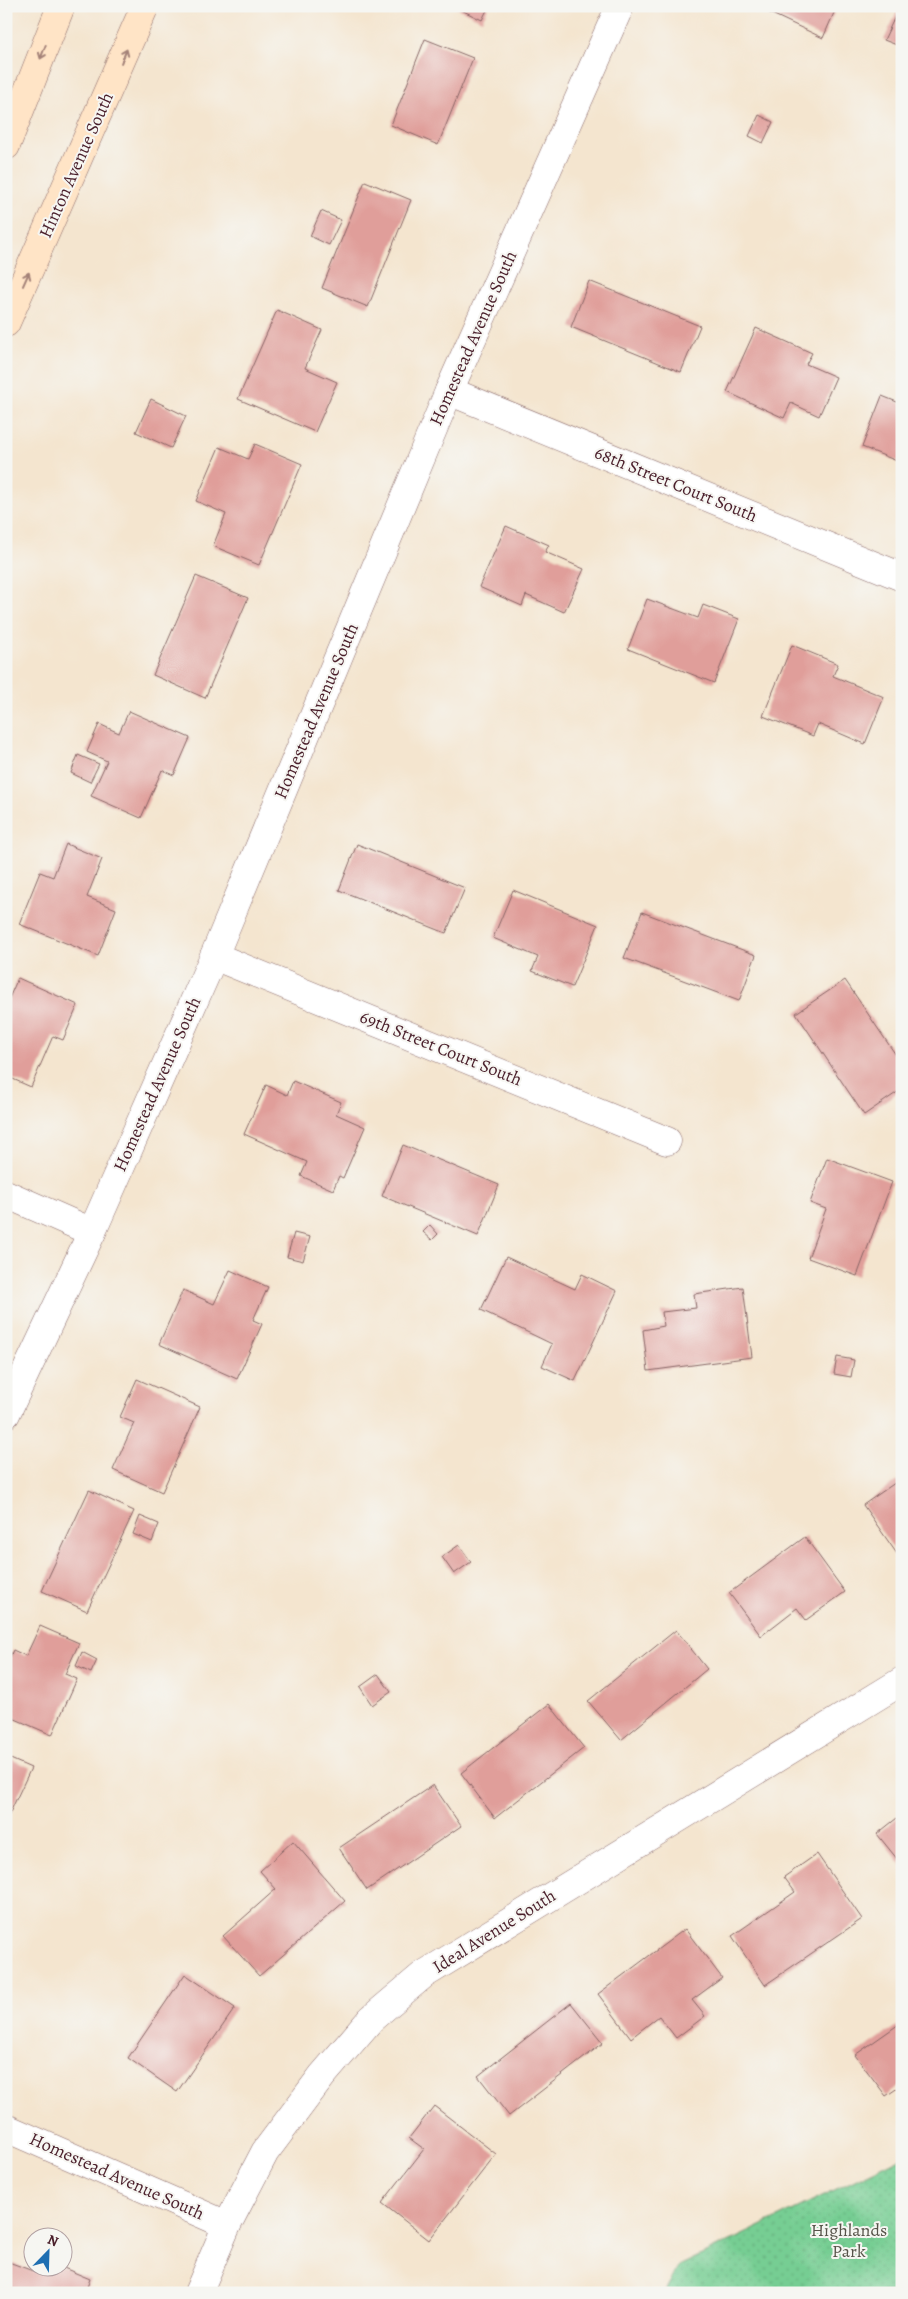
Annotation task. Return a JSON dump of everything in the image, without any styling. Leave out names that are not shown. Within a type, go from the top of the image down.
[{"type":"main road","points":[[6,146],[61,6]]},
{"type":"main road","name":"Hinton Avenue South","points":[[6,323],[145,6]]},
{"type":"street","name":"Homestead Avenue South","points":[[6,1414],[92,1232],[214,956],[449,391],[620,6]]},
{"type":"street","name":"68th Street Court South","points":[[449,391],[902,577]]},
{"type":"street","name":"69th Street Court South","points":[[214,956],[667,1141]]},
{"type":"street","points":[[6,1194],[92,1232]]},
{"type":"street","name":"Ideal Avenue South","points":[[198,2293],[227,2225],[265,2152],[322,2076],[371,2020],[423,1975],[902,1681]]},
{"type":"street","name":"Homestead Avenue South","points":[[6,2128],[227,2225]]},
{"type":"green space","name":"Highlands Park","points":[[902,2157],[902,2293],[664,2293],[679,2266]]},
{"type":"building","points":[[453,6],[489,6],[482,20]]},
{"type":"building","points":[[755,6],[837,6],[823,38]]},
{"type":"building","points":[[900,6],[902,6],[902,47],[884,40]]},
{"type":"building","points":[[425,39],[473,58],[438,145],[391,125]]},
{"type":"building","points":[[759,115],[773,122],[763,143],[749,136]]},
{"type":"building","points":[[365,181],[411,200],[368,307],[322,288]]},
{"type":"building","points":[[321,211],[341,220],[329,245],[310,236]]},
{"type":"building","points":[[589,281],[700,326],[681,372],[571,327]]},
{"type":"building","points":[[277,310],[322,330],[305,368],[337,382],[315,432],[238,399]]},
{"type":"building","points":[[756,328],[812,353],[806,364],[836,377],[819,416],[791,403],[784,418],[727,392]]},
{"type":"building","points":[[882,396],[902,404],[902,463],[862,447]]},
{"type":"building","points":[[151,399],[186,416],[171,448],[136,432]]},
{"type":"building","points":[[255,444],[302,464],[259,565],[213,546],[226,514],[196,501],[219,447],[248,459]]},
{"type":"building","points":[[506,526],[549,545],[545,552],[584,569],[564,612],[526,595],[522,606],[479,587]]},
{"type":"building","points":[[196,576],[248,598],[205,698],[153,675]]},
{"type":"building","points":[[647,599],[698,618],[703,605],[739,619],[714,683],[628,649]]},
{"type":"building","points":[[792,645],[838,664],[833,676],[884,697],[865,744],[818,724],[813,736],[763,716]]},
{"type":"building","points":[[129,711],[190,738],[174,775],[162,770],[141,818],[91,796],[107,761],[87,752],[99,724],[119,733]]},
{"type":"building","points":[[78,755],[99,764],[90,782],[71,773]]},
{"type":"building","points":[[66,844],[102,859],[87,897],[116,909],[98,956],[19,924],[40,872],[53,877]]},
{"type":"building","points":[[357,844],[465,888],[446,933],[339,890]]},
{"type":"building","points":[[513,890],[598,925],[572,987],[532,971],[538,957],[493,938]]},
{"type":"building","points":[[642,912],[756,955],[739,1001],[624,958]]},
{"type":"building","points":[[18,978],[78,1005],[63,1040],[53,1036],[31,1087],[6,1076],[6,1005]]},
{"type":"building","points":[[845,980],[902,1064],[902,1089],[864,1115],[796,1013]]},
{"type":"building","points":[[293,1081],[341,1102],[336,1114],[365,1127],[343,1178],[339,1176],[333,1190],[301,1176],[307,1162],[244,1134],[266,1085],[287,1095]]},
{"type":"building","points":[[403,1145],[499,1185],[478,1236],[382,1196]]},
{"type":"building","points":[[827,1158],[892,1182],[857,1276],[808,1258],[826,1209],[810,1203]]},
{"type":"building","points":[[430,1225],[438,1234],[432,1240],[423,1232]]},
{"type":"building","points":[[294,1233],[310,1237],[303,1261],[287,1257]]},
{"type":"building","points":[[506,1257],[575,1289],[582,1274],[617,1291],[575,1381],[542,1366],[552,1344],[481,1310]]},
{"type":"building","points":[[230,1270],[268,1287],[253,1320],[262,1324],[237,1379],[159,1344],[183,1290],[214,1304]]},
{"type":"building","points":[[743,1287],[752,1357],[648,1371],[643,1330],[664,1326],[662,1312],[696,1308],[694,1294]]},
{"type":"building","points":[[837,1357],[854,1360],[851,1377],[834,1374]]},
{"type":"building","points":[[137,1379],[200,1407],[162,1492],[113,1470],[134,1423],[120,1417]]},
{"type":"building","points":[[902,1478],[902,1561],[863,1505]]},
{"type":"building","points":[[89,1490],[134,1511],[87,1611],[42,1591]]},
{"type":"building","points":[[140,1516],[159,1524],[152,1542],[133,1534]]},
{"type":"building","points":[[805,1537],[845,1592],[806,1620],[797,1608],[761,1636],[729,1593]]},
{"type":"building","points":[[459,1545],[471,1562],[454,1574],[442,1557]]},
{"type":"building","points":[[40,1626],[79,1643],[65,1674],[77,1679],[52,1735],[6,1715],[6,1666],[13,1650],[26,1656]]},
{"type":"building","points":[[676,1630],[707,1669],[621,1740],[588,1701]]},
{"type":"building","points":[[82,1652],[97,1660],[91,1673],[76,1666]]},
{"type":"building","points":[[378,1674],[391,1692],[372,1705],[360,1687]]},
{"type":"building","points":[[549,1704],[584,1748],[495,1818],[461,1773]]},
{"type":"building","points":[[6,1757],[31,1768],[6,1821]]},
{"type":"building","points":[[433,1785],[461,1826],[367,1890],[339,1848]]},
{"type":"building","points":[[902,1814],[902,1865],[877,1834]]},
{"type":"building","points":[[293,1841],[345,1901],[259,1976],[223,1936],[276,1889],[260,1871]]},
{"type":"building","points":[[817,1854],[862,1919],[765,1985],[732,1936],[795,1892],[784,1877]]},
{"type":"building","points":[[685,1929],[722,1978],[692,2000],[705,2016],[676,2038],[659,2016],[631,2038],[598,1994]]},
{"type":"building","points":[[185,1974],[235,2008],[177,2092],[128,2058]]},
{"type":"building","points":[[571,2003],[603,2043],[509,2116],[478,2076]]},
{"type":"building","points":[[902,2022],[902,2085],[886,2096],[855,2055]]},
{"type":"building","points":[[434,2106],[496,2154],[429,2240],[382,2203],[424,2149],[409,2138]]},
{"type":"building","points":[[6,2261],[22,2267],[22,2276],[72,2276],[72,2271],[90,2279],[85,2293],[6,2293]]}]
